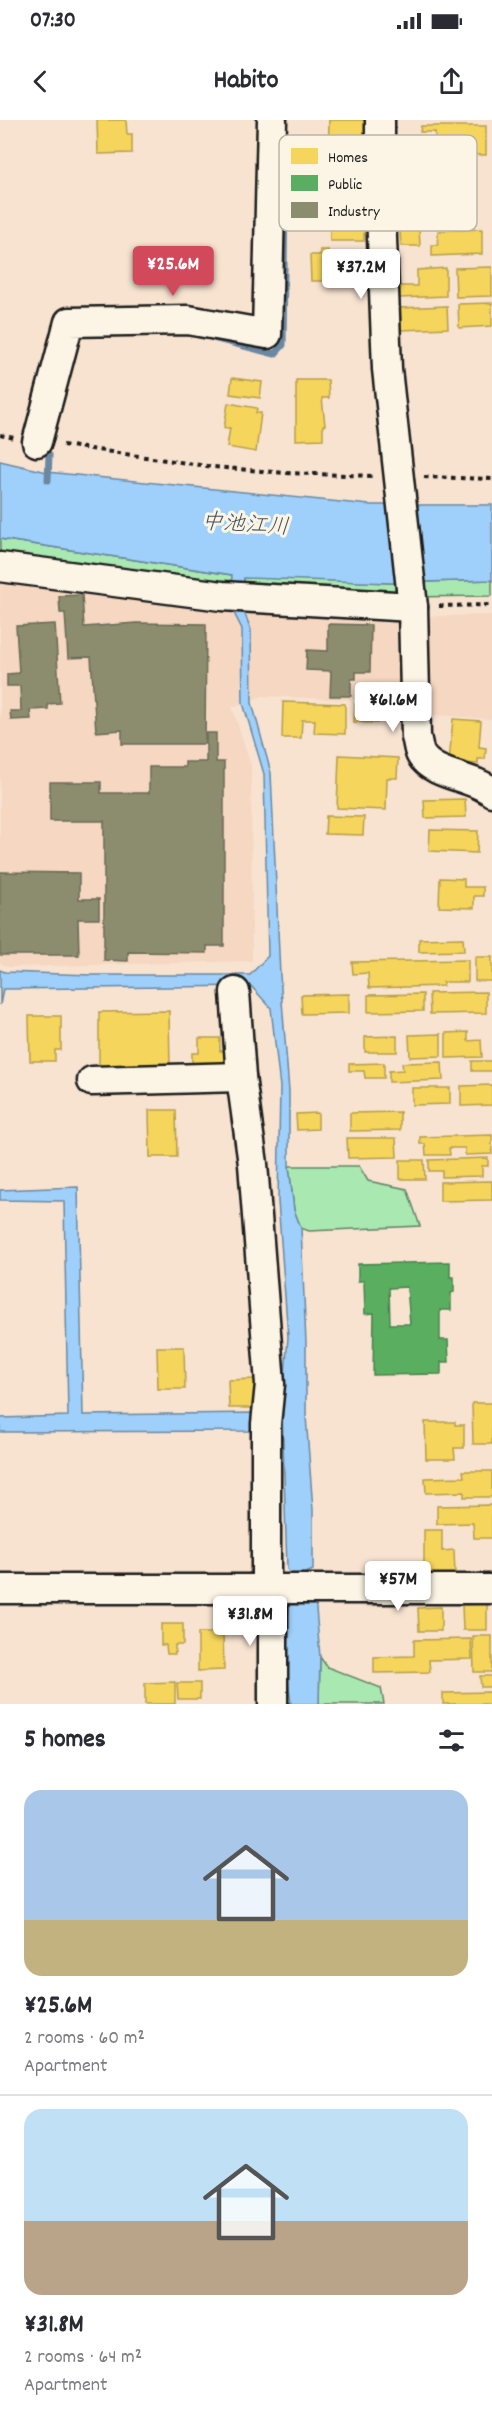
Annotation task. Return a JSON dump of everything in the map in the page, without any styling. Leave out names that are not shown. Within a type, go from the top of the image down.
[{"type":"street","points":[[272,120],[279,172]]},
{"type":"street","points":[[37,442],[69,322],[188,320],[267,334],[279,208]]},
{"type":"street","points":[[382,231],[387,369],[413,607],[416,737],[421,754],[430,766],[484,785],[492,792]]},
{"type":"street","points":[[0,567],[222,596],[413,607]]},
{"type":"street","points":[[235,992],[241,1077],[253,1164],[270,1384],[266,1424],[283,1589],[273,1704]]},
{"type":"street","points":[[92,1081],[241,1077]]},
{"type":"street","points":[[0,1589],[492,1589]]},
{"type":"path","points":[[0,435],[214,467],[285,473],[492,479]]},
{"type":"path","points":[[413,607],[492,605]]},
{"type":"shaded area","points":[[0,576],[405,617],[492,615],[492,719],[421,714],[399,702],[263,696],[232,707],[251,766],[252,961],[8,967],[0,963]]},
{"type":"green space","points":[[0,539],[232,575],[232,587],[0,559]]},
{"type":"green space","points":[[244,577],[391,583],[492,580],[492,596],[399,597],[244,586]]},
{"type":"green space","points":[[289,1166],[359,1166],[368,1181],[407,1189],[420,1226],[309,1231],[301,1228],[294,1210]]},
{"type":"green space","points":[[320,1657],[327,1667],[381,1688],[384,1704],[319,1704]]},
{"type":"water","name":"中池江川","points":[[0,461],[47,472],[370,505],[492,505],[492,580],[391,583],[244,578],[243,609],[251,630],[252,703],[271,773],[280,975],[289,1091],[289,1166],[294,1210],[301,1228],[306,1343],[306,1416],[313,1510],[313,1570],[299,1576],[315,1596],[320,1657],[319,1704],[291,1704],[285,1654],[292,1576],[287,1569],[282,1411],[288,1337],[278,1201],[280,1087],[271,1008],[251,986],[3,989],[0,1005],[0,970],[91,975],[250,975],[268,956],[264,774],[243,703],[242,629],[230,605],[232,575],[0,539]]},
{"type":"water","points":[[78,1187],[83,1415],[259,1413],[259,1431],[0,1432],[0,1418],[68,1416],[64,1201],[0,1200],[0,1190]]},
{"type":"building: Homes","points":[[97,120],[126,120],[127,134],[132,134],[132,153],[98,154]]},
{"type":"building: Homes","points":[[329,120],[369,120],[369,135],[329,135]]},
{"type":"building: Homes","points":[[421,126],[486,126],[486,155],[477,155],[477,135],[435,135],[435,132],[420,132]]},
{"type":"building: Homes","points":[[482,229],[482,254],[432,256],[432,245],[438,245],[438,231]]},
{"type":"building: Homes","points":[[330,231],[364,231],[364,241],[330,241]]},
{"type":"building: Homes","points":[[400,231],[419,231],[420,246],[401,246]]},
{"type":"building: Homes","points":[[320,250],[328,250],[328,255],[341,255],[341,281],[311,281],[310,255],[320,255]]},
{"type":"building: Homes","points":[[492,267],[492,296],[456,297],[455,268]]},
{"type":"building: Homes","points":[[446,268],[446,296],[400,298],[400,286],[417,286],[417,270]]},
{"type":"building: Homes","points":[[492,303],[492,326],[459,328],[458,304]]},
{"type":"building: Homes","points":[[447,306],[448,328],[401,330],[400,308]]},
{"type":"building: Homes","points":[[232,378],[262,382],[260,398],[230,394]]},
{"type":"building: Homes","points":[[296,380],[328,380],[329,398],[322,398],[325,425],[323,425],[323,439],[296,440]]},
{"type":"building: Homes","points":[[228,403],[257,408],[256,413],[261,413],[256,452],[227,447],[230,428],[224,428]]},
{"type":"building: Homes","points":[[283,702],[345,704],[345,734],[314,733],[315,720],[302,720],[301,738],[282,738]]},
{"type":"building: Homes","points":[[355,704],[378,705],[377,723],[354,722]]},
{"type":"building: Homes","points":[[453,719],[481,721],[479,747],[486,748],[485,759],[478,759],[478,764],[449,762]]},
{"type":"building: Homes","points":[[339,755],[398,758],[397,778],[387,778],[386,810],[337,808]]},
{"type":"building: Homes","points":[[465,799],[466,817],[425,818],[424,800]]},
{"type":"building: Homes","points":[[326,816],[364,817],[363,835],[325,834]]},
{"type":"building: Homes","points":[[430,830],[478,831],[477,853],[429,851]]},
{"type":"building: Homes","points":[[440,878],[464,879],[464,887],[483,887],[483,896],[474,896],[474,908],[439,907]]},
{"type":"building: Homes","points":[[463,938],[464,951],[419,952],[419,939]]},
{"type":"building: Homes","points":[[475,957],[492,957],[492,981],[475,981]]},
{"type":"building: Homes","points":[[468,960],[468,982],[443,982],[443,986],[369,988],[368,973],[353,974],[352,962]]},
{"type":"building: Homes","points":[[486,992],[486,1013],[430,1014],[429,993]]},
{"type":"building: Homes","points":[[349,994],[349,1013],[302,1014],[301,995]]},
{"type":"building: Homes","points":[[423,994],[423,1011],[368,1012],[368,995]]},
{"type":"building: Homes","points":[[169,1011],[170,1068],[99,1068],[99,1012]]},
{"type":"building: Homes","points":[[29,1016],[61,1016],[61,1050],[55,1050],[55,1061],[30,1061]]},
{"type":"building: Homes","points":[[468,1032],[468,1041],[481,1040],[482,1057],[446,1058],[446,1033]]},
{"type":"building: Homes","points":[[441,1034],[441,1056],[410,1057],[409,1035]]},
{"type":"building: Homes","points":[[397,1036],[397,1052],[365,1052],[365,1037]]},
{"type":"building: Homes","points":[[199,1038],[220,1038],[220,1051],[229,1050],[229,1066],[192,1066],[192,1053],[199,1053]]},
{"type":"building: Homes","points":[[472,1061],[492,1061],[492,1071],[472,1071]]},
{"type":"building: Homes","points":[[442,1062],[443,1080],[389,1082],[389,1071],[403,1070],[402,1063]]},
{"type":"building: Homes","points":[[384,1063],[384,1078],[365,1078],[364,1071],[349,1071],[349,1064]]},
{"type":"building: Homes","points":[[492,1085],[492,1105],[461,1106],[461,1086]]},
{"type":"building: Homes","points":[[412,1088],[450,1088],[450,1104],[412,1105]]},
{"type":"building: Homes","points":[[149,1110],[176,1110],[177,1157],[150,1157]]},
{"type":"building: Homes","points":[[400,1112],[400,1130],[350,1131],[350,1113]]},
{"type":"building: Homes","points":[[318,1113],[318,1129],[297,1130],[296,1114]]},
{"type":"building: Homes","points":[[492,1135],[492,1154],[465,1155],[465,1148],[449,1148],[450,1155],[426,1155],[425,1144],[420,1144],[420,1137]]},
{"type":"building: Homes","points":[[347,1138],[396,1138],[397,1157],[348,1158]]},
{"type":"building: Homes","points":[[488,1158],[488,1166],[482,1166],[482,1176],[442,1177],[442,1171],[429,1171],[429,1160]]},
{"type":"building: Homes","points":[[400,1160],[424,1160],[425,1179],[400,1179]]},
{"type":"building: Homes","points":[[492,1181],[492,1200],[440,1201],[440,1182]]},
{"type":"building: Homes","points":[[157,1347],[184,1347],[185,1389],[158,1389]]},
{"type":"building: Homes","points":[[257,1379],[258,1408],[229,1408],[228,1380]]},
{"type":"building: Homes","points":[[472,1403],[492,1403],[492,1444],[473,1444]]},
{"type":"building: Homes","points":[[425,1422],[455,1422],[455,1425],[464,1425],[464,1448],[454,1448],[455,1459],[426,1459]]},
{"type":"building: Homes","points":[[463,1471],[492,1471],[492,1497],[464,1497],[464,1492],[426,1493],[425,1478],[464,1477]]},
{"type":"building: Homes","points":[[492,1505],[492,1538],[474,1538],[473,1523],[437,1524],[437,1506]]},
{"type":"building: Homes","points":[[424,1530],[442,1530],[442,1551],[454,1550],[455,1574],[445,1574],[445,1580],[424,1580]]},
{"type":"building: Homes","points":[[487,1604],[487,1630],[463,1630],[462,1605]]},
{"type":"building: Homes","points":[[441,1607],[441,1631],[419,1631],[418,1608]]},
{"type":"building: Homes","points":[[161,1624],[183,1624],[183,1645],[175,1645],[175,1654],[167,1654],[166,1645],[161,1645]]},
{"type":"building: Homes","points":[[198,1633],[223,1633],[224,1670],[198,1671]]},
{"type":"building: Homes","points":[[473,1636],[492,1636],[492,1672],[474,1672]]},
{"type":"building: Homes","points":[[471,1639],[472,1659],[429,1660],[430,1672],[374,1673],[374,1657],[414,1656],[414,1640]]},
{"type":"building: Homes","points":[[480,1676],[492,1676],[492,1687],[481,1687]]},
{"type":"building: Homes","points":[[175,1682],[175,1704],[145,1704],[145,1683]]},
{"type":"building: Homes","points":[[177,1683],[200,1683],[200,1699],[178,1699]]},
{"type":"building: Homes","points":[[490,1692],[490,1704],[443,1704],[443,1693]]},
{"type":"building: Public","points":[[450,1262],[450,1277],[454,1277],[451,1310],[440,1310],[440,1340],[448,1340],[449,1362],[441,1362],[441,1374],[373,1375],[374,1313],[365,1314],[364,1281],[358,1281],[358,1264]],"holes":[[[407,1287],[410,1324],[390,1324],[389,1288]]]},
{"type":"building: Industry","points":[[82,595],[84,627],[136,623],[206,624],[205,744],[122,744],[122,730],[96,732],[91,657],[68,658],[65,613],[60,613],[59,596]]},
{"type":"building: Industry","points":[[55,624],[60,703],[48,704],[48,709],[30,710],[31,719],[11,720],[10,711],[21,711],[20,686],[7,686],[7,674],[19,673],[16,626]]},
{"type":"building: Industry","points":[[328,624],[371,625],[370,672],[356,672],[356,679],[351,679],[351,696],[330,696],[331,671],[306,670],[307,650],[328,651]]},
{"type":"building: Industry","points":[[206,733],[216,733],[216,762],[224,762],[224,946],[207,946],[207,953],[128,952],[128,961],[104,960],[104,821],[50,821],[50,782],[101,782],[101,793],[149,793],[149,767],[185,767],[185,762],[206,762]]},
{"type":"building: Industry","points":[[0,872],[79,873],[79,899],[99,899],[99,919],[78,919],[79,955],[0,955]]},
{"type":"waterway","points":[[213,338],[275,354],[283,345],[285,231]]},
{"type":"waterway","points":[[48,480],[49,455]]}]
